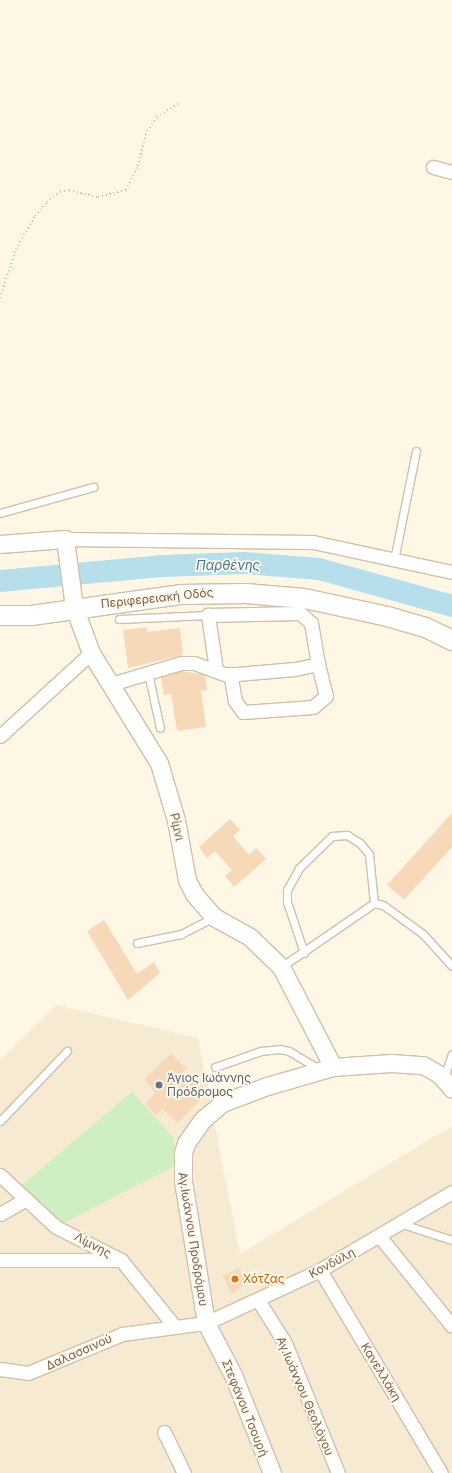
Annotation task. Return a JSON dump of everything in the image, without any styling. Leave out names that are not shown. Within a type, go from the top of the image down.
[{"type":"main road","name":"Περιφερειακή Οδός","points":[[0,615],[31,615],[73,598],[245,593],[304,598],[388,616],[425,627],[452,640]]},
{"type":"street","points":[[433,167],[452,172]]},
{"type":"street","points":[[0,544],[66,547],[313,542],[452,572]]},
{"type":"street","name":"Ρίμνι","points":[[66,547],[73,598],[91,653],[159,763],[176,820],[187,880],[194,894],[214,917],[250,937],[281,967],[327,1069]]},
{"type":"street","points":[[216,670],[208,615],[300,613],[311,623],[318,664],[326,696],[313,707],[243,712],[235,702],[230,674]]},
{"type":"street","points":[[0,736],[91,653]]},
{"type":"street","points":[[110,684],[181,663],[194,663],[230,674],[295,669],[318,664]]},
{"type":"street","name":"Αγ.Ιωάννου Προδρόμου","points":[[206,1323],[183,1181],[182,1158],[186,1143],[202,1120],[222,1103],[327,1069],[391,1063],[423,1065],[449,1075]]},
{"type":"street","name":"Λίμνης","points":[[0,1175],[24,1200],[56,1227],[121,1260],[175,1327]]},
{"type":"street","name":"Κονδύλη","points":[[206,1323],[320,1270],[380,1237],[452,1192]]},
{"type":"street","points":[[0,1214],[24,1200]]},
{"type":"street","points":[[380,1237],[452,1326]]},
{"type":"street","points":[[0,1260],[121,1260]]},
{"type":"street","name":"Κανελλάκη","points":[[320,1270],[441,1473]]},
{"type":"street","name":"Αγ.Ιωάννου Θεολόγου","points":[[258,1300],[285,1343],[338,1473]]},
{"type":"street","name":"Δαλασσινού","points":[[0,1369],[28,1373],[102,1340],[206,1323]]},
{"type":"street","name":"Στεφάνου Τσουρή","points":[[206,1323],[233,1375],[272,1473]]},
{"type":"street","points":[[164,1432],[184,1473]]},
{"type":"lane","points":[[394,560],[416,451]]},
{"type":"lane","points":[[0,513],[93,486]]},
{"type":"lane","points":[[119,619],[208,615]]},
{"type":"lane","points":[[148,673],[160,728]]},
{"type":"lane","points":[[304,953],[287,902],[287,890],[299,868],[332,836],[347,835],[360,843],[369,854],[374,903]]},
{"type":"lane","points":[[281,967],[304,953],[374,903],[383,905],[423,934],[452,966]]},
{"type":"lane","points":[[137,943],[181,934],[214,917]]},
{"type":"lane","points":[[215,1067],[261,1051],[278,1049],[289,1051],[327,1069]]},
{"type":"lane","points":[[0,1121],[67,1051]]},
{"type":"lane","points":[[449,1075],[452,1054]]},
{"type":"lane","points":[[402,1224],[452,1240]]},
{"type":"path","points":[[0,298],[16,249],[35,216],[47,202],[60,192],[69,190],[98,197],[126,190],[138,166],[147,131],[157,117],[180,102]]},
{"type":"shaded area","points":[[56,1005],[198,1038],[240,1254],[452,1126],[452,1473],[0,1473],[0,1060]]},
{"type":"green space","points":[[132,1092],[173,1137],[177,1165],[64,1223],[15,1191]]},
{"type":"building","points":[[147,627],[147,632],[180,628],[183,655],[128,668],[123,630]]},
{"type":"building","points":[[182,671],[205,675],[207,690],[201,691],[206,727],[177,731],[171,694],[164,695],[161,677]]},
{"type":"building","points":[[452,813],[452,847],[404,900],[387,885]]},
{"type":"building","points":[[230,819],[240,830],[233,836],[249,855],[256,848],[266,859],[234,887],[225,876],[232,870],[215,851],[207,858],[199,847]]},
{"type":"building","points":[[104,920],[137,974],[154,962],[160,973],[128,1000],[87,931]]},
{"type":"building","name":"Άγιος Ιωάννης Πρόδρομος","points":[[171,1053],[187,1069],[182,1073],[206,1094],[178,1123],[163,1109],[155,1115],[145,1103],[156,1093],[144,1079]]},
{"type":"building","name":"Χότζας","points":[[239,1268],[246,1283],[232,1294],[223,1276]]},
{"type":"waterway","name":"Παρθένης","points":[[0,581],[163,566],[244,563],[319,569],[452,606]]},
{"type":"place","name":"Άγιος Ιωάννης Πρόδρομος","points":[[159,1085]]},
{"type":"place","name":"Χότζας","points":[[235,1279]]}]
